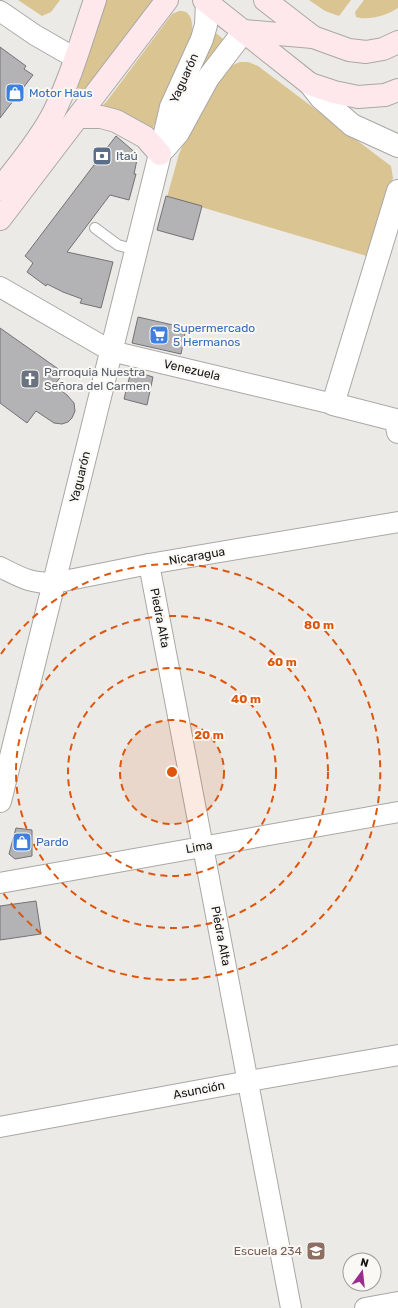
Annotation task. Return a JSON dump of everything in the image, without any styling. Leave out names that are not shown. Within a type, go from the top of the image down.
[{"type":"main road","points":[[0,189],[40,136],[52,115],[66,85],[94,0]]},
{"type":"main road","points":[[0,219],[167,0]]},
{"type":"main road","points":[[266,0],[313,37]]},
{"type":"main road","points":[[205,1],[310,84],[334,92],[358,97],[385,95],[398,90]]},
{"type":"main road","points":[[244,31],[313,37],[350,50],[366,52],[383,49],[398,42]]},
{"type":"main road","points":[[78,117],[102,117],[116,121],[145,137],[160,154]]},
{"type":"street","name":"Yaguarón","points":[[0,801],[171,107],[202,40],[206,25],[205,1]]},
{"type":"street","points":[[0,11],[36,35],[75,58]]},
{"type":"street","name":"Yaguarón","points":[[160,154],[178,133],[208,78],[244,31]]},
{"type":"street","points":[[310,84],[321,98],[352,125],[398,146]]},
{"type":"street","points":[[333,404],[398,191]]},
{"type":"street","name":"Venezuela","points":[[0,287],[112,351],[333,404],[397,424]]},
{"type":"street","name":"Nicaragua","points":[[0,567],[27,581],[54,583],[149,564],[398,522]]},
{"type":"street","name":"Piedra Alta","points":[[149,564],[249,1081],[291,1308]]},
{"type":"street","name":"Lima","points":[[0,883],[398,812]]},
{"type":"street","name":"Asunción","points":[[0,1127],[398,1055]]},
{"type":"street","points":[[365,1308],[398,1302]]},
{"type":"lane","points":[[95,228],[118,245],[136,250]]},
{"type":"shaded area","points":[[18,0],[60,0],[51,12],[42,16]]},
{"type":"shaded area","points":[[106,0],[153,0],[85,90],[77,88]]},
{"type":"shaded area","points":[[309,0],[351,0],[339,16],[325,11]]},
{"type":"shaded area","points":[[364,0],[398,0],[398,8],[378,17],[356,17],[355,12]]},
{"type":"shaded area","points":[[179,11],[184,11],[191,18],[193,34],[151,133],[99,109],[107,101],[172,14]]},
{"type":"shaded area","points":[[216,33],[223,39],[223,41],[195,80],[215,34]]},
{"type":"shaded area","points":[[240,62],[248,62],[258,66],[391,166],[393,178],[370,257],[167,197],[179,154],[191,126],[221,78],[231,66]]},
{"type":"building","points":[[0,47],[26,66],[24,69],[33,75],[0,118]]},
{"type":"building","points":[[116,136],[138,155],[134,174],[136,174],[129,200],[110,195],[67,252],[113,262],[101,308],[80,303],[82,299],[47,284],[46,286],[27,272],[33,263],[25,256]]},
{"type":"building","points":[[166,196],[202,206],[193,240],[157,230]]},
{"type":"building","name":"Supermercado 5 Hermanos","points":[[138,317],[186,328],[181,354],[132,343]]},
{"type":"building","name":"Parroquia Nuestra Señora del Carmen","points":[[0,328],[64,373],[54,385],[67,395],[74,403],[75,411],[72,418],[68,422],[62,424],[54,423],[36,411],[27,423],[0,403]]},
{"type":"building","points":[[137,372],[153,377],[147,405],[124,399],[130,375]]},
{"type":"building","name":"Pardo","points":[[16,828],[32,830],[32,856],[15,859],[9,854]]},
{"type":"building","points":[[36,901],[41,934],[0,940],[0,906]]},
{"type":"place","name":"Motor Haus","points":[[15,93]]},
{"type":"place","name":"Itaú","points":[[102,156]]},
{"type":"place","name":"Supermercado 5 Hermanos","points":[[159,335]]},
{"type":"place","name":"Parroquia Nuestra Señora del Carmen","points":[[30,379]]},
{"type":"place","name":"Pardo","points":[[22,842]]},
{"type":"place","name":"Escuela 234","points":[[316,1251]]}]
